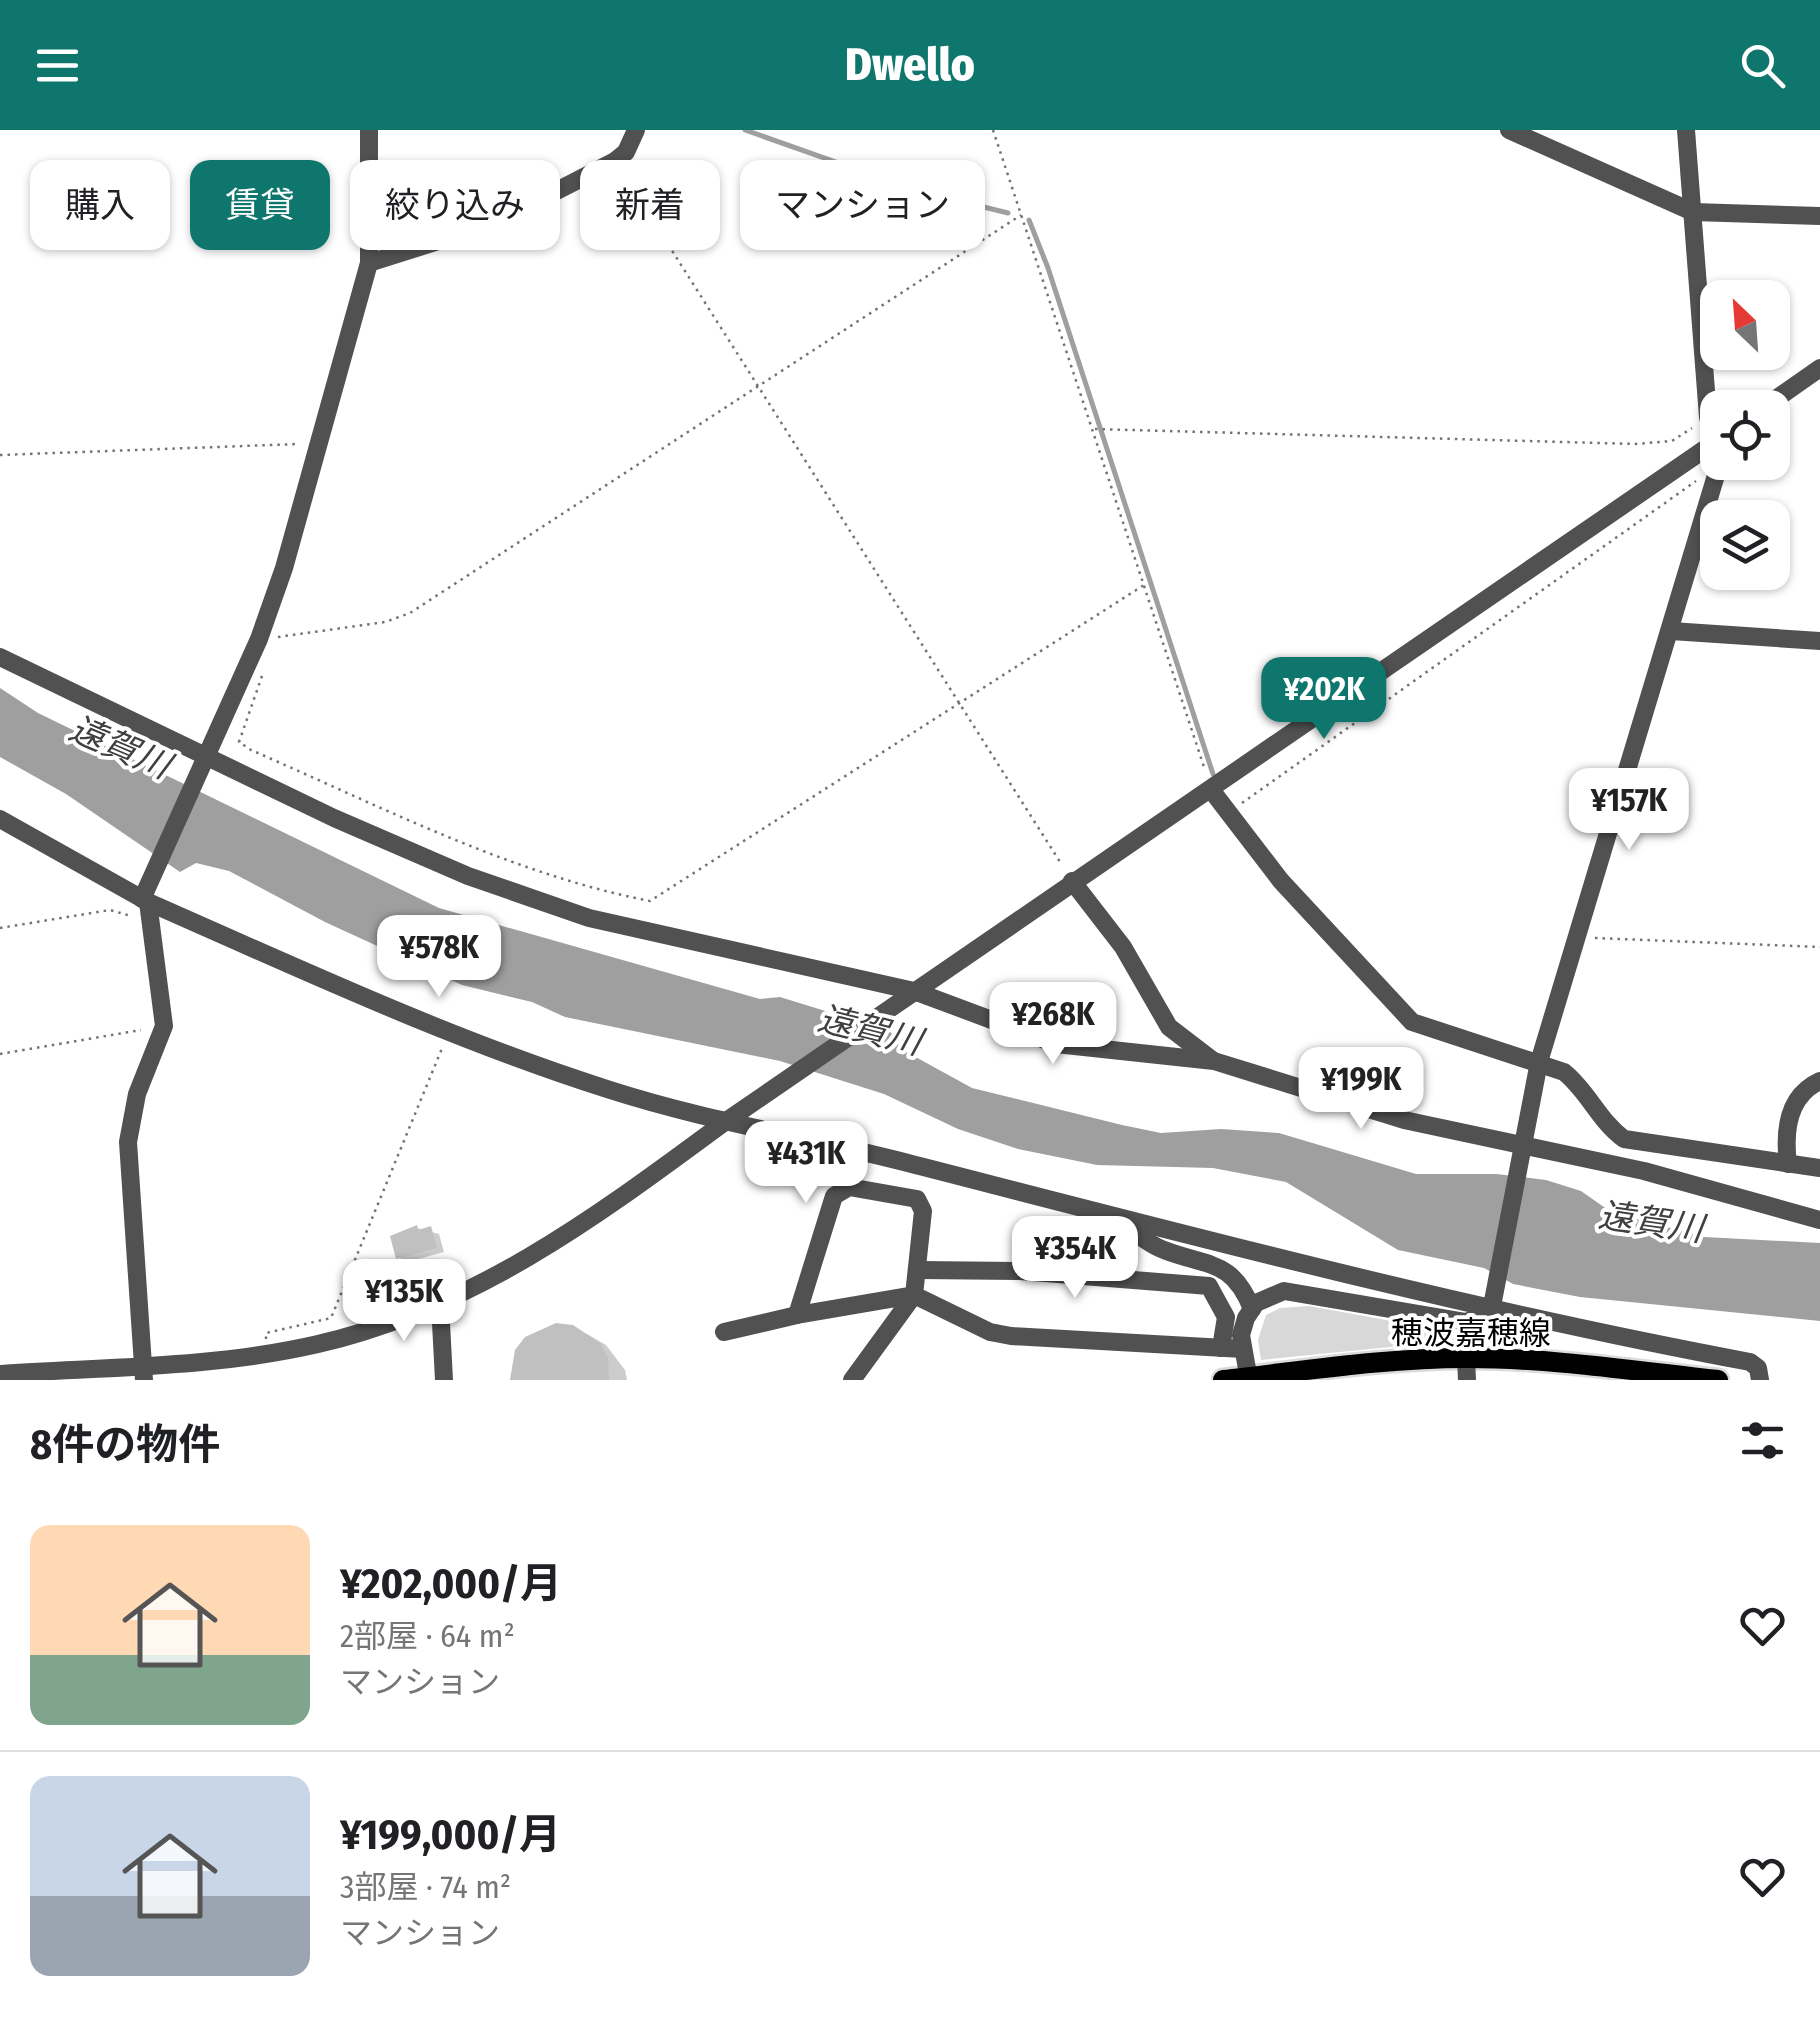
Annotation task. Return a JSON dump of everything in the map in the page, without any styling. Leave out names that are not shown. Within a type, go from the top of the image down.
[{"type":"main road","name":"穂波嘉穂線","points":[[1223,1380],[1466,1358],[1519,1359],[1718,1380]]},
{"type":"street","points":[[144,1372],[128,1142],[138,1094],[164,1026],[145,898],[259,639],[319,444],[369,263],[370,130]]},
{"type":"street","points":[[616,160],[626,152],[636,130]]},
{"type":"street","points":[[1509,130],[1692,212],[1820,216]]},
{"type":"street","points":[[1686,130],[1706,390]]},
{"type":"street","points":[[369,263],[492,224],[580,179]]},
{"type":"street","points":[[1789,390],[1820,368]]},
{"type":"street","points":[[0,1374],[144,1372],[267,1354],[387,1325],[488,1283],[594,1219],[730,1119],[1072,881],[1212,791],[1700,456]]},
{"type":"street","points":[[1249,1378],[1241,1336],[1252,1310],[1270,1295],[1284,1291],[1466,1322],[1491,1304],[1525,1151],[1539,1062],[1715,480]]},
{"type":"street","points":[[1671,630],[1820,640]]},
{"type":"street","points":[[0,657],[206,761],[468,876],[589,918],[907,995],[1056,1044],[1214,1062],[1404,1120],[1525,1151],[1644,1172],[1820,1220]]},
{"type":"street","points":[[1212,791],[1281,881],[1412,1022],[1539,1062],[1578,1083],[1605,1123],[1624,1139],[1820,1168]]},
{"type":"street","points":[[0,819],[145,898],[450,1030],[603,1088],[1110,1215],[1750,1362],[1758,1368],[1760,1380]]},
{"type":"street","points":[[1072,881],[1124,947],[1169,1027],[1214,1062]]},
{"type":"street","points":[[1788,1164],[1788,1120],[1800,1096],[1820,1080]]},
{"type":"street","points":[[796,1315],[834,1196],[842,1190],[916,1199],[922,1204],[914,1296],[852,1380]]},
{"type":"street","points":[[1110,1215],[1159,1249],[1217,1264],[1242,1286],[1252,1310]]},
{"type":"street","points":[[917,1270],[1020,1271],[1210,1286],[1226,1317],[1220,1348]]},
{"type":"street","points":[[724,1332],[796,1315],[914,1296],[990,1332],[1011,1336],[1243,1349]]},
{"type":"street","points":[[440,1304],[444,1380]]},
{"type":"street","points":[[1466,1358],[1467,1380]]},
{"type":"path","points":[[993,130],[1212,791]]},
{"type":"path","points":[[259,639],[385,622],[410,613],[1021,215]]},
{"type":"path","points":[[671,250],[1072,881]]},
{"type":"path","points":[[1094,430],[1634,444],[1672,441],[1700,422]]},
{"type":"path","points":[[0,455],[319,444]]},
{"type":"path","points":[[1230,815],[1246,798],[1700,477]]},
{"type":"path","points":[[264,672],[240,742],[251,750],[448,836],[585,889],[650,901],[1144,585]]},
{"type":"path","points":[[0,928],[110,910],[150,922]]},
{"type":"path","points":[[1578,938],[1820,946]]},
{"type":"path","points":[[0,1054],[164,1026]]},
{"type":"path","points":[[267,1354],[266,1334],[331,1318],[450,1030]]},
{"type":"shaded area","points":[[1309,1306],[1507,1342],[1420,1344],[1261,1360],[1258,1340],[1266,1315],[1280,1308]]},
{"type":"water","name":"遠賀川","points":[[0,688],[38,713],[439,908],[760,999],[780,997],[890,1031],[901,1049],[972,1088],[1161,1133],[1221,1129],[1279,1133],[1416,1174],[1496,1174],[1546,1180],[1581,1191],[1611,1212],[1704,1237],[1820,1243],[1820,1321],[1580,1297],[1513,1284],[1484,1268],[1398,1250],[1286,1182],[1213,1168],[1097,1165],[1018,1149],[958,1129],[884,1094],[780,1061],[565,1017],[532,1002],[462,985],[325,922],[229,871],[196,863],[180,872],[66,794],[0,757]]},
{"type":"building","points":[[417,1225],[418,1230],[431,1226],[437,1248],[396,1259],[390,1236]]},
{"type":"building","points":[[556,1323],[573,1325],[600,1343],[608,1358],[609,1380],[510,1380],[515,1350],[525,1337]]},
{"type":"waterway","points":[[745,130],[915,190],[1008,213]]},
{"type":"waterway","points":[[1029,220],[1213,774]]}]
